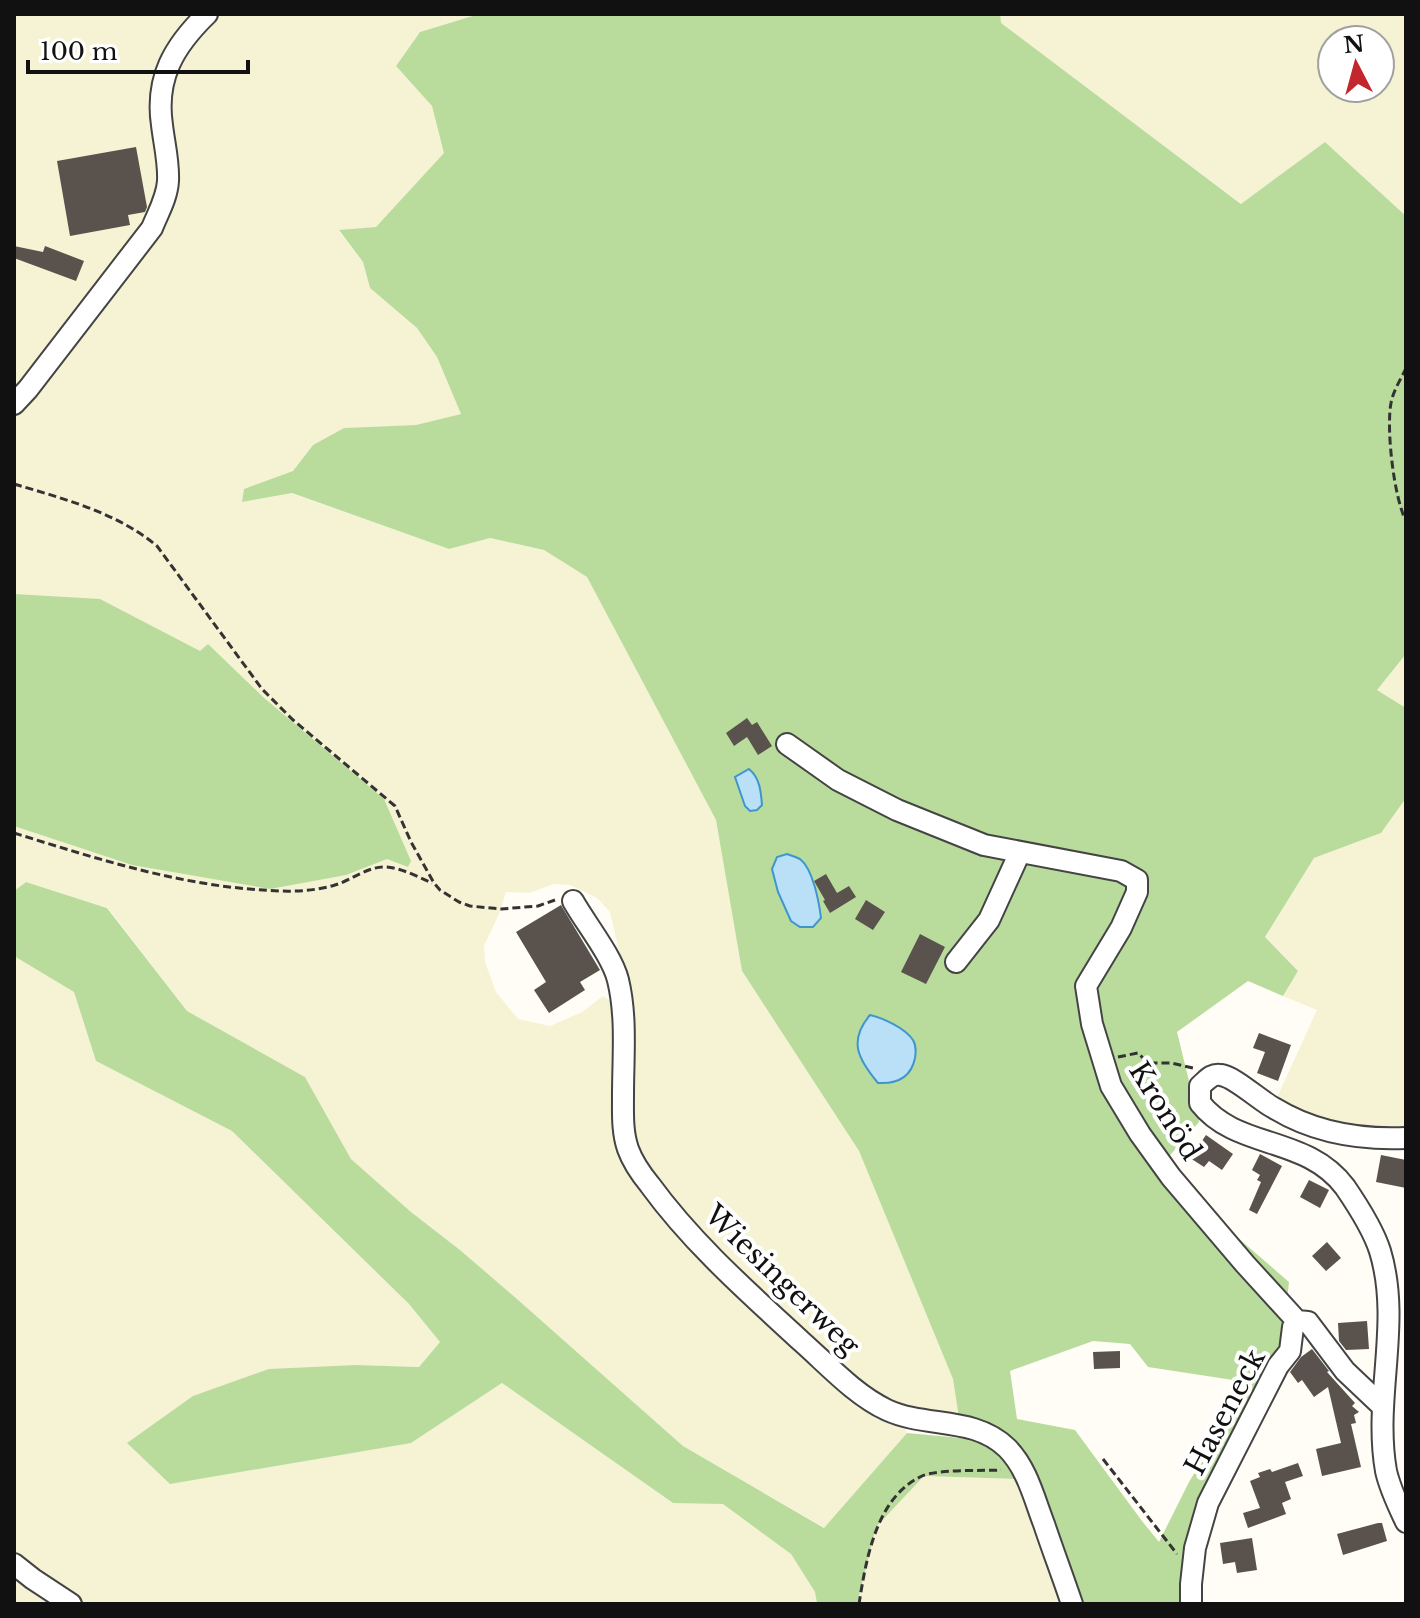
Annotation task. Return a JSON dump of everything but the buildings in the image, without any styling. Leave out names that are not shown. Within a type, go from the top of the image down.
[{"type":"street","points":[[14,404],[152,228],[168,179],[161,121],[162,83],[173,56],[207,14]]},
{"type":"street","name":"Kronöd","points":[[787,744],[838,780],[897,810],[984,845],[1121,871],[1137,880],[1137,892],[1121,928],[1086,986],[1092,1024],[1111,1086],[1171,1177],[1297,1321]]},
{"type":"street","points":[[956,962],[989,920],[1020,852]]},
{"type":"street","name":"Wiesingerweg","points":[[573,901],[612,963],[618,979],[624,1014],[623,1126],[635,1165],[696,1240],[735,1280],[870,1400],[890,1411],[967,1426],[988,1434],[1005,1447],[1024,1470],[1072,1604]]},
{"type":"street","points":[[1404,1513],[1392,1492],[1383,1442],[1382,1406],[1389,1340],[1385,1275],[1380,1250],[1342,1184],[1326,1167],[1294,1149],[1218,1121],[1200,1103],[1200,1086],[1212,1075],[1218,1074],[1233,1079],[1298,1122],[1362,1137],[1406,1138]]},
{"type":"street","points":[[1297,1321],[1308,1322],[1345,1371],[1382,1406]]},
{"type":"street","name":"Haseneck","points":[[1191,1604],[1195,1548],[1208,1503],[1278,1366],[1290,1351],[1293,1327],[1297,1321]]},
{"type":"street","points":[[14,1564],[71,1604]]},
{"type":"path","points":[[1406,368],[1391,401],[1389,426],[1395,480],[1406,521]]},
{"type":"path","points":[[14,484],[120,520],[140,531],[157,546],[262,689],[292,719],[395,806],[434,883],[449,897],[470,906],[523,908],[564,898],[573,901]]},
{"type":"path","points":[[14,833],[146,871],[232,888],[276,891],[330,887],[372,869],[388,867],[434,883]]},
{"type":"path","points":[[1104,1065],[1118,1057],[1138,1053],[1148,1063],[1171,1063],[1212,1075]]},
{"type":"path","points":[[1103,1459],[1192,1573]]},
{"type":"path","points":[[859,1604],[866,1559],[876,1530],[890,1504],[905,1488],[922,1476],[939,1472],[1024,1470]]},
{"type":"shaded area","points":[[14,14],[201,14],[169,53],[159,57],[171,76],[200,30],[216,14],[479,14],[420,32],[396,66],[432,106],[445,153],[376,227],[339,231],[363,262],[370,288],[417,328],[437,357],[461,414],[416,425],[344,428],[313,445],[293,471],[244,489],[242,502],[291,493],[449,549],[489,538],[544,550],[587,577],[716,820],[742,971],[859,1151],[953,1379],[959,1418],[929,1416],[904,1409],[870,1393],[744,1281],[659,1185],[635,1149],[629,1127],[626,982],[610,912],[597,898],[570,885],[554,884],[529,893],[506,892],[484,946],[485,962],[496,992],[518,1019],[550,1026],[582,1012],[603,996],[616,1005],[620,1023],[617,1092],[623,1155],[641,1186],[717,1271],[836,1378],[878,1409],[902,1419],[907,1433],[825,1528],[683,1446],[517,1299],[411,1212],[351,1159],[305,1077],[187,1011],[108,908],[26,882],[14,891],[14,411],[49,370],[37,367],[14,389]]},
{"type":"shaded area","points":[[1000,14],[1406,14],[1406,216],[1325,142],[1242,204],[1000,23]]},
{"type":"shaded area","points":[[1406,654],[1406,708],[1377,690]]},
{"type":"shaded area","points":[[1406,798],[1406,1128],[1382,1133],[1337,1129],[1274,1104],[1317,1010],[1283,996],[1298,971],[1265,937],[1314,858],[1381,833]]},
{"type":"shaded area","points":[[14,956],[74,992],[96,1061],[232,1131],[409,1304],[440,1342],[419,1367],[356,1365],[411,1443],[502,1383],[673,1503],[723,1503],[791,1554],[815,1592],[817,1604],[14,1604]]},
{"type":"shaded area","points":[[924,1476],[1021,1479],[1067,1604],[857,1604],[876,1527]]},
{"type":"green space","points":[[479,14],[1000,14],[1001,23],[1241,204],[1325,142],[1406,216],[1406,654],[1377,690],[1406,708],[1406,798],[1381,833],[1314,858],[1265,937],[1298,971],[1283,996],[1248,981],[1177,1032],[1199,1122],[1158,1169],[1289,1282],[1282,1345],[1195,1511],[1186,1575],[1187,1604],[1078,1604],[1034,1467],[999,1433],[959,1418],[953,1379],[859,1151],[742,971],[716,820],[587,577],[544,550],[490,538],[449,549],[292,493],[242,502],[244,489],[293,471],[313,445],[344,428],[416,425],[461,414],[437,357],[417,328],[370,288],[363,262],[339,230],[376,227],[444,153],[432,106],[396,66],[420,32]],"holes":[[[1093,1341],[1130,1344],[1148,1367],[1233,1380],[1217,1436],[1189,1482],[1159,1542],[1075,1430],[1017,1419],[1010,1371]]]},
{"type":"green space","points":[[14,594],[100,599],[200,651],[208,644],[263,697],[384,799],[411,861],[408,867],[387,859],[346,875],[270,889],[132,865],[14,826]]},
{"type":"green space","points":[[26,882],[107,908],[187,1011],[305,1077],[351,1159],[517,1299],[683,1446],[824,1528],[907,1433],[982,1440],[1007,1456],[1021,1479],[924,1476],[876,1527],[857,1604],[817,1604],[815,1592],[791,1554],[723,1504],[673,1503],[502,1383],[411,1443],[170,1484],[127,1443],[193,1396],[269,1369],[356,1365],[419,1367],[440,1342],[409,1304],[232,1131],[96,1061],[74,992],[14,956],[14,891]]},
{"type":"water","points":[[749,769],[758,781],[762,805],[750,811],[745,806],[735,777]]},
{"type":"water","points":[[787,854],[800,859],[812,878],[821,918],[813,927],[800,927],[791,921],[778,892],[772,869],[777,857]]},
{"type":"water","points":[[870,1015],[899,1028],[914,1042],[916,1053],[913,1065],[907,1075],[897,1081],[878,1083],[861,1058],[859,1033]]}]
